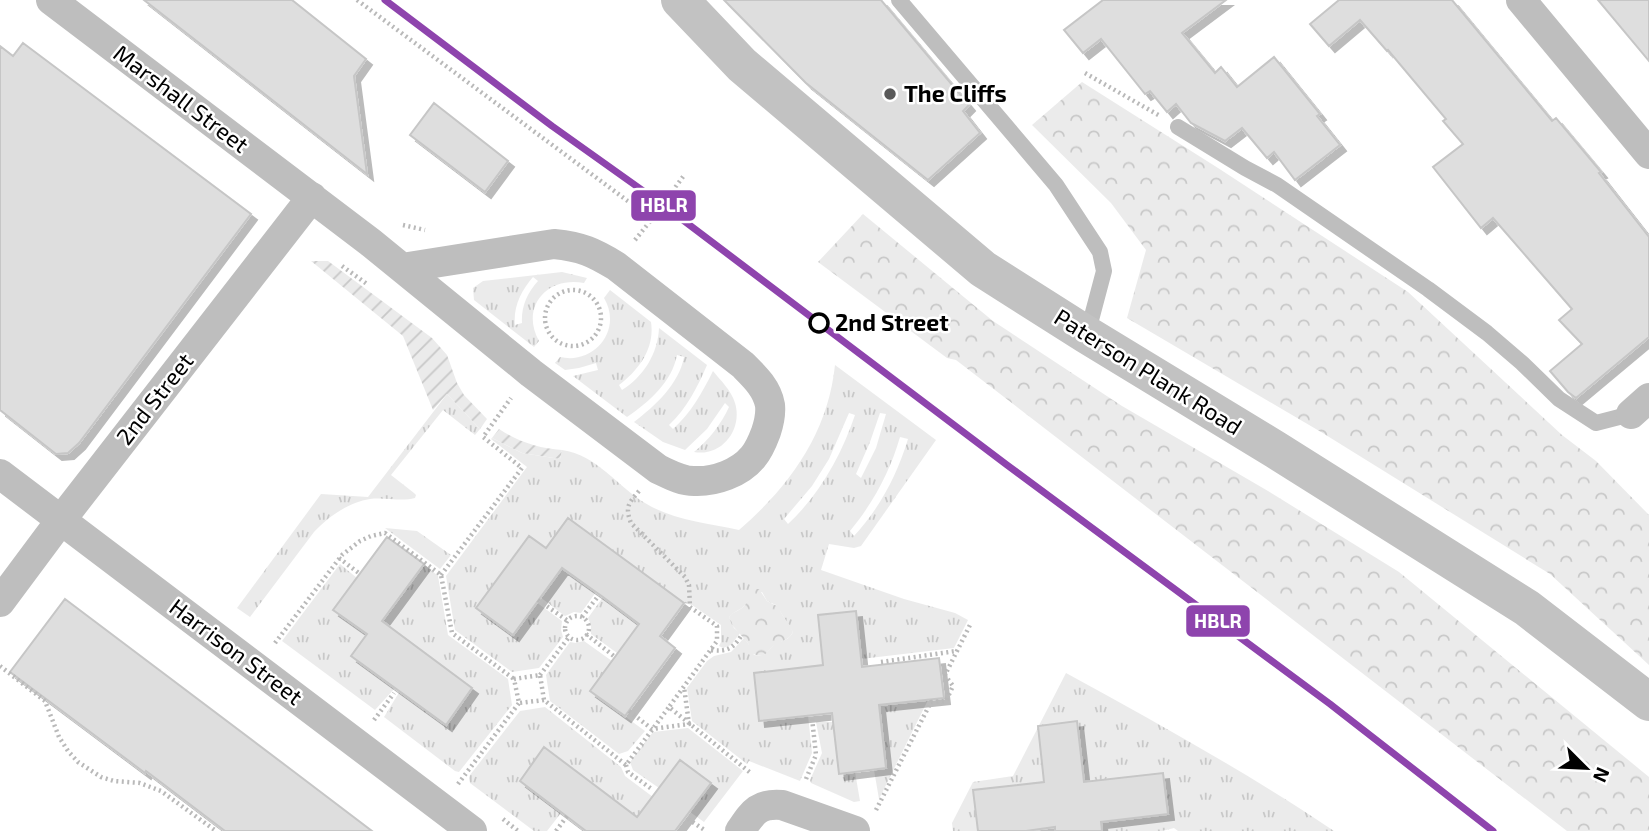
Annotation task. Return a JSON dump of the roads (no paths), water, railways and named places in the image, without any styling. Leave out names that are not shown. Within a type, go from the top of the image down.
[{"type":"main road","name":"Paterson Plank Road","points":[[680,0],[742,65],[984,269],[1527,608],[1649,702]]},
{"type":"street","name":"Marshall Street","points":[[51,0],[312,197],[531,373],[658,469],[692,481],[726,476],[754,456],[763,439],[769,422],[770,405],[756,378],[616,266],[594,252],[575,246],[554,244],[402,268]]},
{"type":"street","points":[[1521,0],[1649,154]]},
{"type":"street","name":"2nd Street","points":[[0,602],[312,197]]},
{"type":"street","name":"Harrison Street","points":[[0,474],[472,831]]},
{"type":"street","points":[[740,831],[753,813],[770,804],[865,823]]},
{"type":"lane","points":[[899,0],[1056,185],[1100,252],[1104,271],[1087,335]]},
{"type":"lane","points":[[1178,127],[1245,168],[1277,184],[1428,289],[1487,333],[1559,398],[1596,423],[1640,406]]},
{"type":"place","name":"The Cliffs","points":[[890,94]]},
{"type":"place","name":"2nd Street","points":[[819,323]]}]
